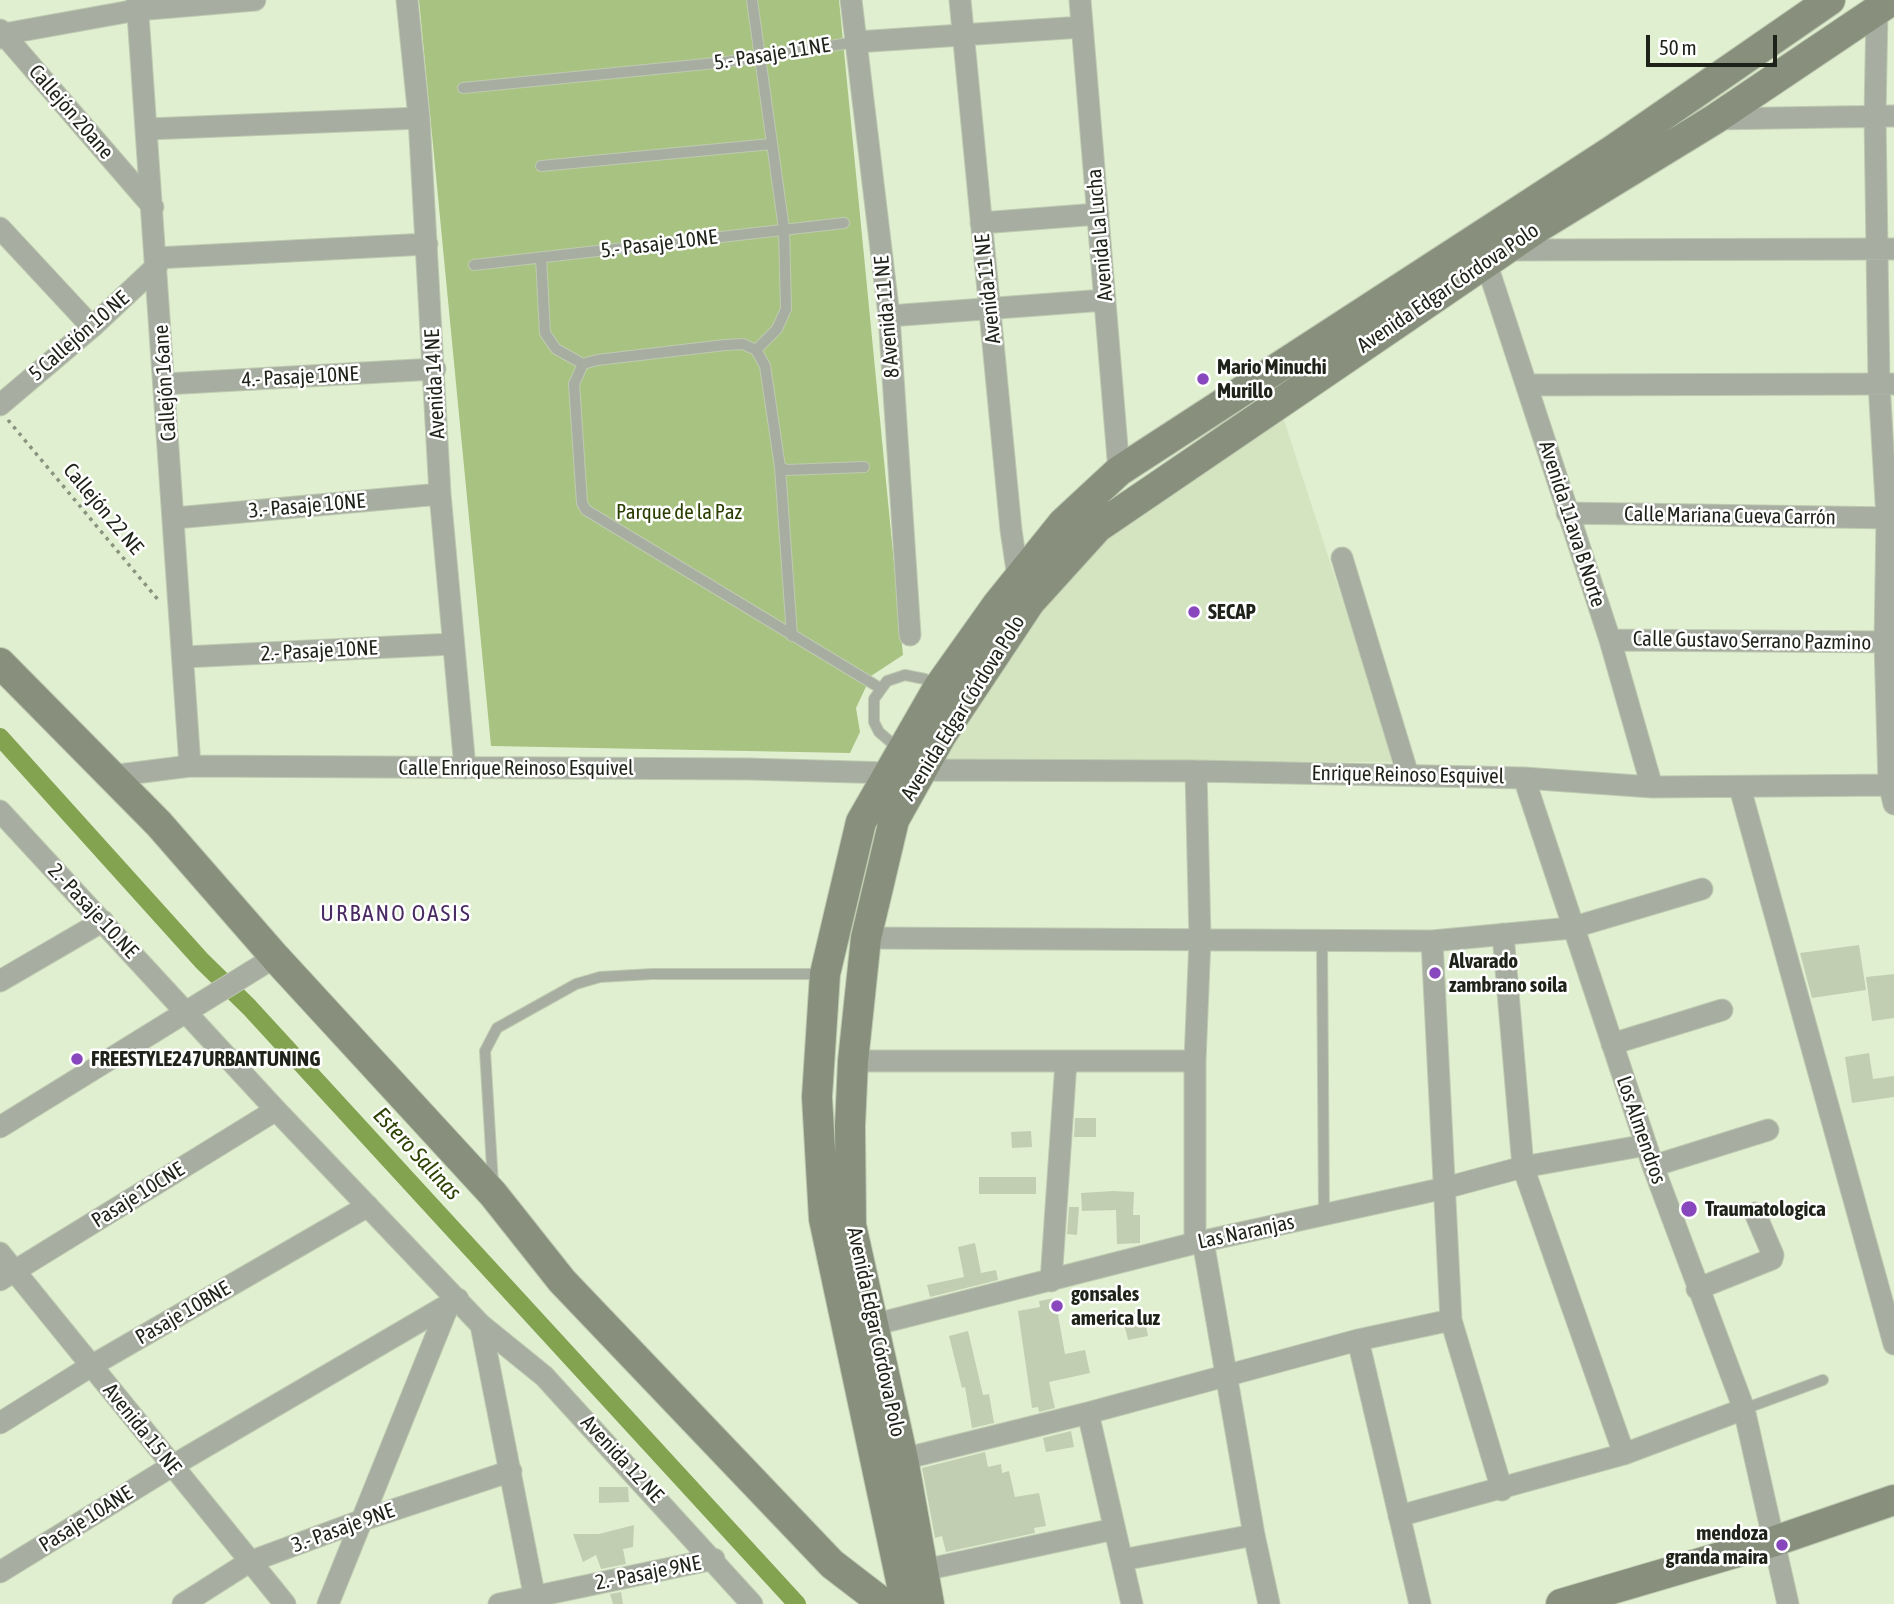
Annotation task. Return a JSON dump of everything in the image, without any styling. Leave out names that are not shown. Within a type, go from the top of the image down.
[{"type":"main road","name":"Avenida Edgar Córdova Polo","points":[[906,1604],[860,1328],[852,1225],[853,1061],[866,938],[905,765],[938,688],[1018,577],[1063,523],[1119,471],[1613,150],[1830,0]]},
{"type":"main road","name":"Avenida Edgar Córdova Polo","points":[[929,1604],[903,1459],[824,1219],[817,1097],[825,974],[861,822],[905,765],[965,697],[1030,602],[1098,527],[1495,256],[1715,119],[1884,5]]},
{"type":"main road","points":[[0,663],[159,824],[265,965],[493,1194],[580,1301],[832,1564],[884,1604]]},
{"type":"main road","points":[[1561,1604],[1775,1541],[1894,1500]]},
{"type":"street","points":[[0,12],[1,34],[137,5],[255,0]]},
{"type":"street","name":"Avenida 14 NE","points":[[407,0],[419,118],[440,495],[465,768]]},
{"type":"street","name":"8 Avenida 11 NE","points":[[852,0],[889,316],[910,635]]},
{"type":"street","name":"Avenida 11 NE","points":[[960,0],[1011,530],[1018,577]]},
{"type":"street","name":"Avenida La Lucha","points":[[1080,0],[1119,471]]},
{"type":"street","name":"Callejón 16ane","points":[[137,5],[183,629],[190,766]]},
{"type":"street","points":[[1884,5],[1892,791]]},
{"type":"street","name":"5.- Pasaje 11NE","points":[[856,42],[1082,27]]},
{"type":"street","name":"Callejón 20ane","points":[[1,34],[153,208]]},
{"type":"street","points":[[1715,119],[1884,116]]},
{"type":"street","points":[[148,129],[419,118]]},
{"type":"street","points":[[981,223],[1098,214]]},
{"type":"street","points":[[0,228],[92,327]]},
{"type":"street","points":[[157,262],[427,244]]},
{"type":"street","points":[[1495,256],[1886,249]]},
{"type":"street","name":"Avenida 11ava B Norte","points":[[1495,256],[1527,384],[1610,640],[1652,787]]},
{"type":"street","name":"5 Callejón 10 NE","points":[[0,407],[92,327],[157,262]]},
{"type":"street","points":[[889,316],[1105,300]]},
{"type":"street","name":"4.- Pasaje 10NE","points":[[165,384],[435,369]]},
{"type":"street","points":[[1527,384],[1887,384]]},
{"type":"street","name":"3.- Pasaje 10NE","points":[[175,518],[440,495]]},
{"type":"street","name":"Calle Mariana Cueva Carrón","points":[[1567,513],[1890,518]]},
{"type":"street","points":[[1342,558],[1408,775]]},
{"type":"street","name":"Calle Gustavo Serrano Pazmino","points":[[1610,640],[1889,643]]},
{"type":"street","name":"2.- Pasaje 10NE","points":[[184,657],[453,643]]},
{"type":"street","name":"Calle Enrique Reinoso Esquivel","points":[[111,776],[190,766],[465,768],[905,765]]},
{"type":"street","name":"Enrique Reinoso Esquivel","points":[[905,765],[1524,778],[1652,787],[1892,791]]},
{"type":"street","points":[[1196,771],[1199,939],[1195,1062],[1199,1242],[1269,1604]]},
{"type":"street","name":"Los Almendros","points":[[1524,778],[1571,928],[1653,1166],[1744,1409],[1788,1604]]},
{"type":"street","points":[[1740,788],[1894,1344]]},
{"type":"street","name":"2.- Pasaje 10.NE","points":[[0,811],[8,831],[194,1008]]},
{"type":"street","points":[[866,938],[1432,941],[1571,928],[1702,889]]},
{"type":"street","points":[[0,981],[103,921]]},
{"type":"street","points":[[1503,934],[1523,1167],[1624,1454]]},
{"type":"street","points":[[1432,941],[1451,1320],[1502,1490]]},
{"type":"street","points":[[0,1127],[265,965]]},
{"type":"street","points":[[194,1008],[276,1110],[368,1206]]},
{"type":"street","points":[[1612,1044],[1722,1010]]},
{"type":"street","points":[[853,1061],[1195,1062]]},
{"type":"street","points":[[1051,1281],[1066,1062]]},
{"type":"street","name":"Pasaje 10CNE","points":[[7,1275],[276,1110]]},
{"type":"street","points":[[1653,1166],[1768,1130]]},
{"type":"street","name":"Las Naranjas","points":[[860,1328],[1199,1242],[1445,1188],[1523,1167],[1646,1145]]},
{"type":"street","name":"Avenida 12 NE","points":[[368,1206],[454,1302],[544,1376],[714,1559],[752,1604]]},
{"type":"street","name":"Pasaje 10BNE","points":[[0,1423],[91,1366],[368,1206]]},
{"type":"street","points":[[1697,1289],[1772,1259],[1773,1255],[1755,1213]]},
{"type":"street","name":"Avenida 15 NE","points":[[0,1253],[7,1275],[91,1366],[285,1604]]},
{"type":"street","points":[[328,1604],[360,1521],[454,1302]]},
{"type":"street","name":"Pasaje 10ANE","points":[[0,1572],[172,1466],[454,1302]]},
{"type":"street","points":[[903,1459],[1088,1413],[1358,1340],[1451,1320]]},
{"type":"street","points":[[481,1325],[535,1600]]},
{"type":"street","points":[[1358,1340],[1420,1604]]},
{"type":"street","points":[[1399,1516],[1502,1490],[1624,1454],[1744,1409]]},
{"type":"street","points":[[1088,1413],[1132,1604]]},
{"type":"street","name":"3.- Pasaje 9NE","points":[[183,1604],[249,1562],[360,1521],[511,1471]]},
{"type":"street","points":[[924,1570],[1114,1529]]},
{"type":"street","points":[[1122,1560],[1254,1535]]},
{"type":"street","name":"2.- Pasaje 9NE","points":[[499,1604],[535,1600],[714,1559]]},
{"type":"lane","points":[[752,0],[757,56],[784,229],[786,310],[777,329],[755,350]]},
{"type":"lane","name":"5.- Pasaje 11NE","points":[[463,88],[757,56],[856,42]]},
{"type":"lane","points":[[541,166],[771,145]]},
{"type":"lane","name":"5.- Pasaje 10NE","points":[[474,265],[844,223]]},
{"type":"lane","points":[[541,258],[545,333],[556,349],[583,365]]},
{"type":"lane","points":[[792,636],[780,467],[765,366],[755,350],[743,344],[725,345],[597,360],[583,365],[574,384],[582,503],[586,510],[792,636],[880,688]]},
{"type":"lane","points":[[780,467],[787,470],[864,467]]},
{"type":"lane","points":[[905,765],[874,722],[872,710],[880,688],[887,681],[905,675],[925,679],[938,688]]},
{"type":"lane","points":[[1322,940],[1324,1215]]},
{"type":"lane","points":[[493,1194],[485,1051],[497,1028],[576,984],[600,978],[652,974],[825,974]]},
{"type":"lane","points":[[1744,1409],[1823,1380]]},
{"type":"path","name":"Callejón 22 NE","points":[[0,407],[183,629]]},
{"type":"shaded area","name":"SECAP","points":[[1282,414],[1395,762],[943,761],[979,689],[1106,534]]},
{"type":"green space","name":"Parque de la Paz","points":[[419,0],[839,0],[903,655],[871,676],[856,708],[860,732],[850,753],[491,746]]},
{"type":"building","points":[[1859,945],[1866,990],[1812,998],[1800,953]]},
{"type":"building","points":[[1894,974],[1894,1018],[1872,1021],[1866,977]]},
{"type":"building","points":[[1869,1053],[1873,1079],[1894,1076],[1894,1097],[1852,1103],[1845,1057]]},
{"type":"building","points":[[1075,1118],[1096,1118],[1096,1137],[1074,1137]]},
{"type":"building","points":[[1031,1131],[1032,1147],[1012,1148],[1011,1132]]},
{"type":"building","points":[[979,1177],[1036,1177],[1036,1194],[979,1194]]},
{"type":"building","points":[[1134,1192],[1133,1215],[1140,1215],[1140,1243],[1117,1244],[1116,1210],[1082,1211],[1081,1193]]},
{"type":"building","points":[[1069,1207],[1079,1207],[1077,1235],[1067,1234]]},
{"type":"building","points":[[975,1243],[981,1273],[996,1270],[998,1280],[930,1297],[927,1285],[964,1277],[958,1247]]},
{"type":"building","points":[[1055,1298],[1065,1354],[1085,1350],[1090,1373],[1049,1382],[1055,1408],[1039,1412],[1038,1407],[1032,1408],[1018,1311],[1040,1307],[1039,1301]]},
{"type":"building","points":[[1143,1311],[1148,1336],[1128,1340],[1122,1315]]},
{"type":"building","points":[[968,1331],[983,1395],[989,1394],[994,1423],[972,1428],[965,1387],[962,1388],[949,1336]]},
{"type":"building","points":[[1071,1431],[1074,1447],[1046,1452],[1043,1438]]},
{"type":"building","points":[[985,1452],[988,1467],[1001,1464],[1002,1473],[1009,1471],[1015,1497],[1039,1493],[1046,1526],[1034,1528],[1035,1533],[946,1552],[942,1536],[935,1538],[922,1468]]},
{"type":"building","points":[[599,1487],[628,1487],[629,1502],[599,1503]]},
{"type":"building","points":[[634,1525],[633,1547],[623,1549],[626,1564],[601,1569],[596,1555],[583,1562],[573,1534],[599,1534]]},
{"type":"building","points":[[621,1592],[623,1604],[613,1604],[610,1594]]},
{"type":"waterway","name":"Estero Salinas","points":[[0,737],[202,961],[249,1007],[797,1604]]},
{"type":"place","name":"Mario Minuchi Murillo","points":[[1203,379]]},
{"type":"place","name":"SECAP","points":[[1194,612]]},
{"type":"place","name":"Alvarado zambrano soila","points":[[1435,973]]},
{"type":"place","name":"FREESTYLE247URBANTUNING","points":[[77,1059]]},
{"type":"place","name":"Traumatologica","points":[[1689,1209]]},
{"type":"place","name":"gonsales america luz","points":[[1057,1306]]},
{"type":"place","name":"mendoza granda maira","points":[[1782,1545]]},
{"type":"district","name":"URBANO OASIS","points":[[396,914]]}]
